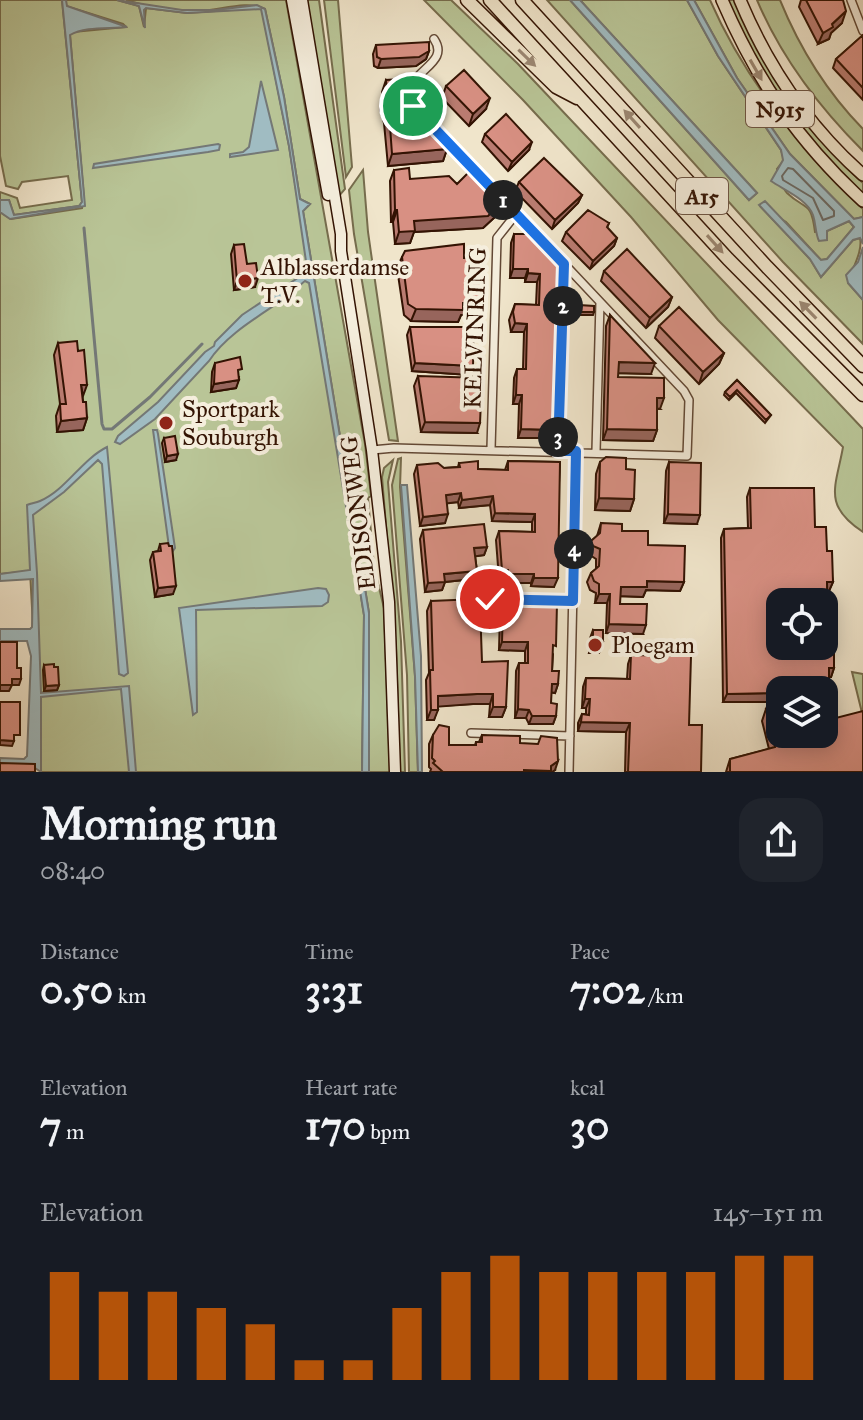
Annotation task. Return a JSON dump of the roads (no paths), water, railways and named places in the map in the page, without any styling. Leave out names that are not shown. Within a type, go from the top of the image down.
[{"type":"highway","name":"A15","points":[[467,0],[556,87],[587,104]]},
{"type":"highway","name":"A15","points":[[490,0],[738,269],[863,395]]},
{"type":"highway","name":"A15","points":[[522,0],[767,267],[863,366]]},
{"type":"highway","name":"A15","points":[[529,0],[544,22]]},
{"type":"main road","name":"N915","points":[[722,0],[754,69],[781,110],[818,157],[863,201]]},
{"type":"main road","name":"N915","points":[[740,0],[764,51],[785,85],[810,120],[863,175]]},
{"type":"street","name":"EDISONWEG","points":[[292,0],[341,251],[372,450],[389,602],[395,772]]},
{"type":"street","name":"EDISONWEG","points":[[302,0],[341,234],[341,251]]},
{"type":"street","points":[[851,0],[863,31]]},
{"type":"street","points":[[372,450],[596,451],[687,456],[689,400],[684,391],[408,98],[408,88],[412,82],[436,59],[439,48],[434,39]]},
{"type":"street","name":"KELVINRING","points":[[491,449],[497,238],[516,214]]},
{"type":"street","points":[[558,451],[564,264]]},
{"type":"street","points":[[596,451],[600,302]]},
{"type":"street","points":[[569,772],[576,451]]},
{"type":"street","points":[[490,599],[573,601]]},
{"type":"street","points":[[471,733],[570,736]]},
{"type":"water","points":[[62,0],[66,0],[67,6],[127,27],[90,29],[70,35],[85,206],[10,219],[0,212],[0,200],[9,200],[14,215],[79,206],[82,202]]},
{"type":"water","points":[[117,0],[182,10],[257,5],[265,9],[284,97],[300,199],[310,204],[303,211],[369,613],[369,772],[362,772],[364,615],[309,283],[305,281],[223,343],[155,419],[120,444],[115,442],[242,315],[302,275],[307,268],[289,146],[261,9],[187,13],[146,8],[145,28],[139,6]]},
{"type":"water","points":[[570,0],[580,0],[757,193],[749,200]]},
{"type":"water","points":[[687,0],[694,0],[737,78],[790,154],[854,219],[863,217],[863,244],[860,238],[853,240],[821,277],[810,259],[759,205],[765,201],[821,260],[827,259],[854,227],[849,221],[827,231],[827,240],[819,241],[810,209],[771,181],[783,160],[781,150],[718,56]]},
{"type":"water","points":[[261,81],[278,150],[230,157],[230,154],[243,152],[249,147]]},
{"type":"water","points":[[218,144],[219,150],[93,168],[94,164]]},
{"type":"water","points":[[863,247],[863,300],[848,283],[846,275],[858,262]]},
{"type":"water","points":[[153,430],[157,430],[158,434],[173,551],[169,547]]},
{"type":"water","points":[[107,447],[128,673],[124,676],[119,674],[102,464],[98,460],[64,492],[33,515],[41,693],[129,686],[136,772],[129,772],[121,689],[41,697],[41,772],[35,768],[0,768],[0,758],[24,759],[27,756],[31,656],[27,641],[0,641],[0,629],[32,627],[33,579],[0,581],[0,574],[30,570],[27,505],[49,496],[89,459]]},
{"type":"water","points":[[401,485],[407,485],[421,656],[422,772],[418,772],[415,676]]},
{"type":"water","points":[[326,589],[329,595],[328,602],[322,606],[196,610],[197,712],[193,715],[179,608]]},
{"type":"waterway","points":[[84,228],[104,429],[112,429],[150,397],[202,344]]},
{"type":"place","name":"Alblasserdamse T.V.","points":[[245,281]]},
{"type":"place","name":"Sportpark Souburgh","points":[[166,423]]},
{"type":"place","name":"Ploegam","points":[[595,645]]}]
